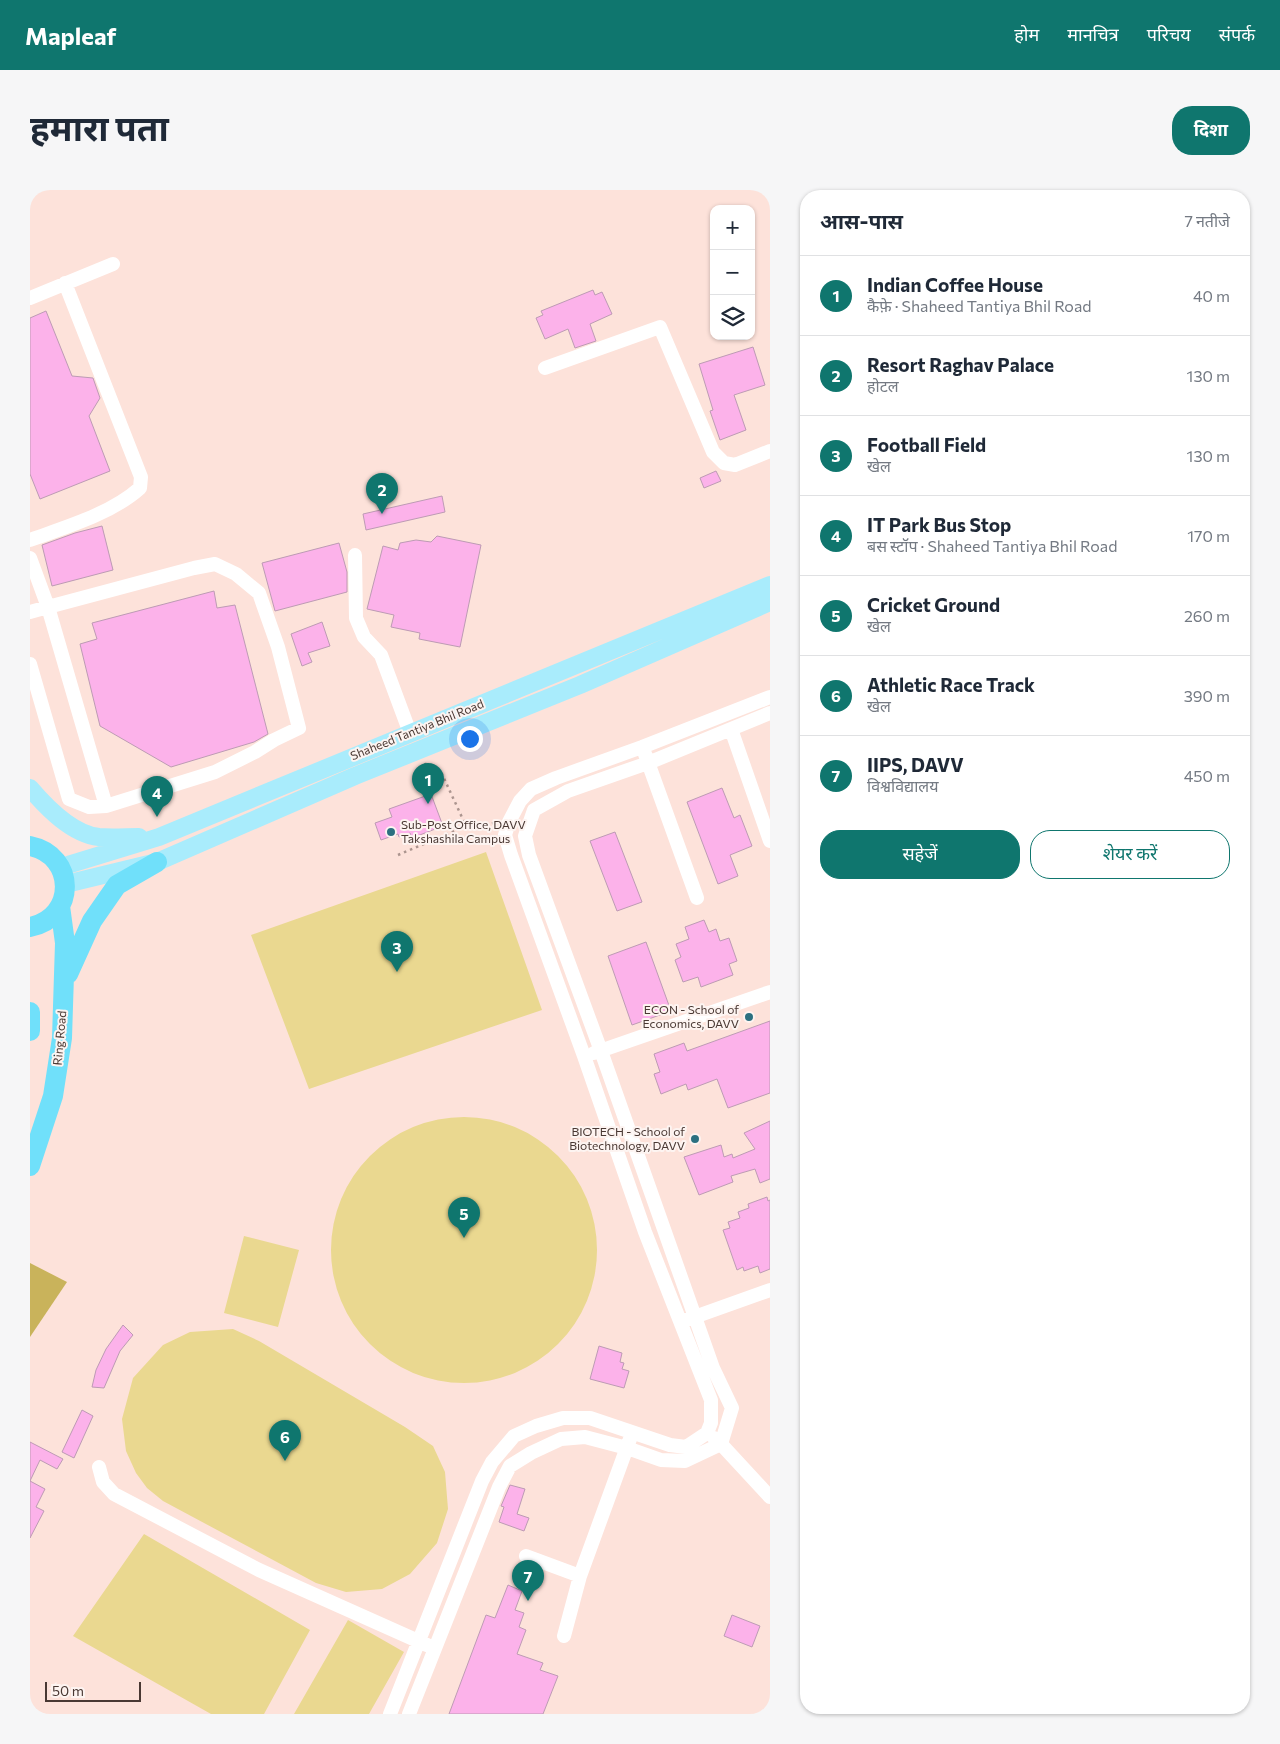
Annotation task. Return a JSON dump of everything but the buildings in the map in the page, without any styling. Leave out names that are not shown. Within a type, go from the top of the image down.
[{"type":"highway","points":[[30,845],[49,853],[63,876],[64,899],[49,920],[30,927]]},
{"type":"highway","points":[[64,982],[92,922],[117,885],[157,862]]},
{"type":"highway","name":"Ring Road","points":[[30,1166],[53,1096],[62,1038],[65,943],[60,906]]},
{"type":"highway","points":[[30,1012],[30,1031]]},
{"type":"main road","name":"Shaheed Tantiya Bhil Road","points":[[63,876],[770,585]]},
{"type":"main road","points":[[63,876],[157,862],[355,776],[580,684],[770,602]]},
{"type":"main road","points":[[410,733],[420,750]]},
{"type":"main road","points":[[30,788],[43,803],[70,826],[98,837],[159,837]]},
{"type":"lane","points":[[30,298],[113,264]]},
{"type":"lane","points":[[30,540],[73,525],[127,500],[140,488],[141,477],[65,283]]},
{"type":"lane","points":[[545,368],[660,327],[713,452],[724,463],[735,465],[770,451]]},
{"type":"lane","points":[[355,555],[356,618],[364,637],[381,655],[410,733]]},
{"type":"lane","points":[[30,558],[48,607],[106,806]]},
{"type":"lane","points":[[30,612],[215,564],[236,574],[259,593],[278,646],[299,728],[215,772],[106,806],[89,807],[69,799],[30,664]]},
{"type":"lane","points":[[390,1714],[482,1481],[492,1462],[514,1436],[536,1426],[563,1418],[590,1418],[670,1445],[686,1447],[707,1433],[711,1423],[711,1400],[645,1232],[509,848],[505,835],[509,822],[520,801],[530,789],[770,697]]},
{"type":"lane","points":[[410,1714],[499,1487],[510,1466],[531,1453],[561,1439],[585,1437],[627,1448],[661,1460],[685,1461],[721,1444],[732,1408],[713,1368],[601,1051],[529,855],[526,836],[534,810],[568,791],[648,763],[770,713]]},
{"type":"lane","points":[[731,728],[770,841]]},
{"type":"lane","points":[[642,747],[697,898]]},
{"type":"lane","points":[[584,1056],[770,992]]},
{"type":"lane","points":[[680,1322],[770,1290]]},
{"type":"lane","points":[[564,1636],[580,1576],[632,1432]]},
{"type":"lane","points":[[707,1433],[721,1444],[770,1497]]},
{"type":"lane","points":[[99,1467],[103,1482],[114,1494],[258,1570],[436,1648]]},
{"type":"lane","points":[[526,1556],[580,1576]]},
{"type":"path","points":[[420,750],[431,777],[442,774],[466,826]]},
{"type":"path","points":[[398,855],[466,826],[509,822]]},
{"type":"shaded area","points":[[486,852],[542,1010],[309,1089],[251,935]]},
{"type":"shaded area","points":[[464,1117],[490,1120],[515,1127],[538,1139],[558,1156],[575,1176],[587,1199],[594,1224],[597,1250],[594,1276],[587,1301],[575,1324],[558,1344],[538,1361],[515,1373],[490,1380],[464,1383],[438,1380],[413,1373],[390,1361],[370,1344],[353,1324],[341,1301],[334,1276],[331,1250],[334,1224],[341,1199],[353,1176],[370,1156],[390,1139],[413,1127],[438,1120]]},
{"type":"shaded area","points":[[244,1236],[299,1250],[278,1327],[224,1313]]},
{"type":"shaded area","points":[[30,1263],[67,1282],[30,1337]]},
{"type":"shaded area","points":[[233,1329],[259,1341],[405,1427],[433,1446],[445,1472],[448,1509],[437,1543],[410,1574],[382,1589],[346,1592],[316,1583],[163,1501],[147,1488],[136,1473],[126,1451],[122,1419],[133,1378],[163,1345],[190,1332]]},
{"type":"shaded area","points":[[144,1534],[310,1630],[264,1714],[211,1714],[73,1636]]},
{"type":"shaded area","points":[[348,1620],[404,1652],[369,1714],[294,1714]]},
{"type":"place","name":"Resort Raghav Palace","points":[[382,514]]},
{"type":"place","name":"Indian Coffee House","points":[[428,804]]},
{"type":"place","name":"IT Park Bus Stop","points":[[157,817]]},
{"type":"place","name":"Sub-Post Office, DAVV Takshashila Campus","points":[[391,832]]},
{"type":"place","name":"Football Field","points":[[397,972]]},
{"type":"place","name":"ECON - School of Economics, DAVV","points":[[749,1017]]},
{"type":"place","name":"BIOTECH - School of Biotechnology, DAVV","points":[[695,1139]]},
{"type":"place","name":"Cricket Ground","points":[[464,1238]]},
{"type":"place","name":"Athletic Race Track","points":[[285,1461]]},
{"type":"place","name":"IIPS, DAVV","points":[[528,1601]]}]
